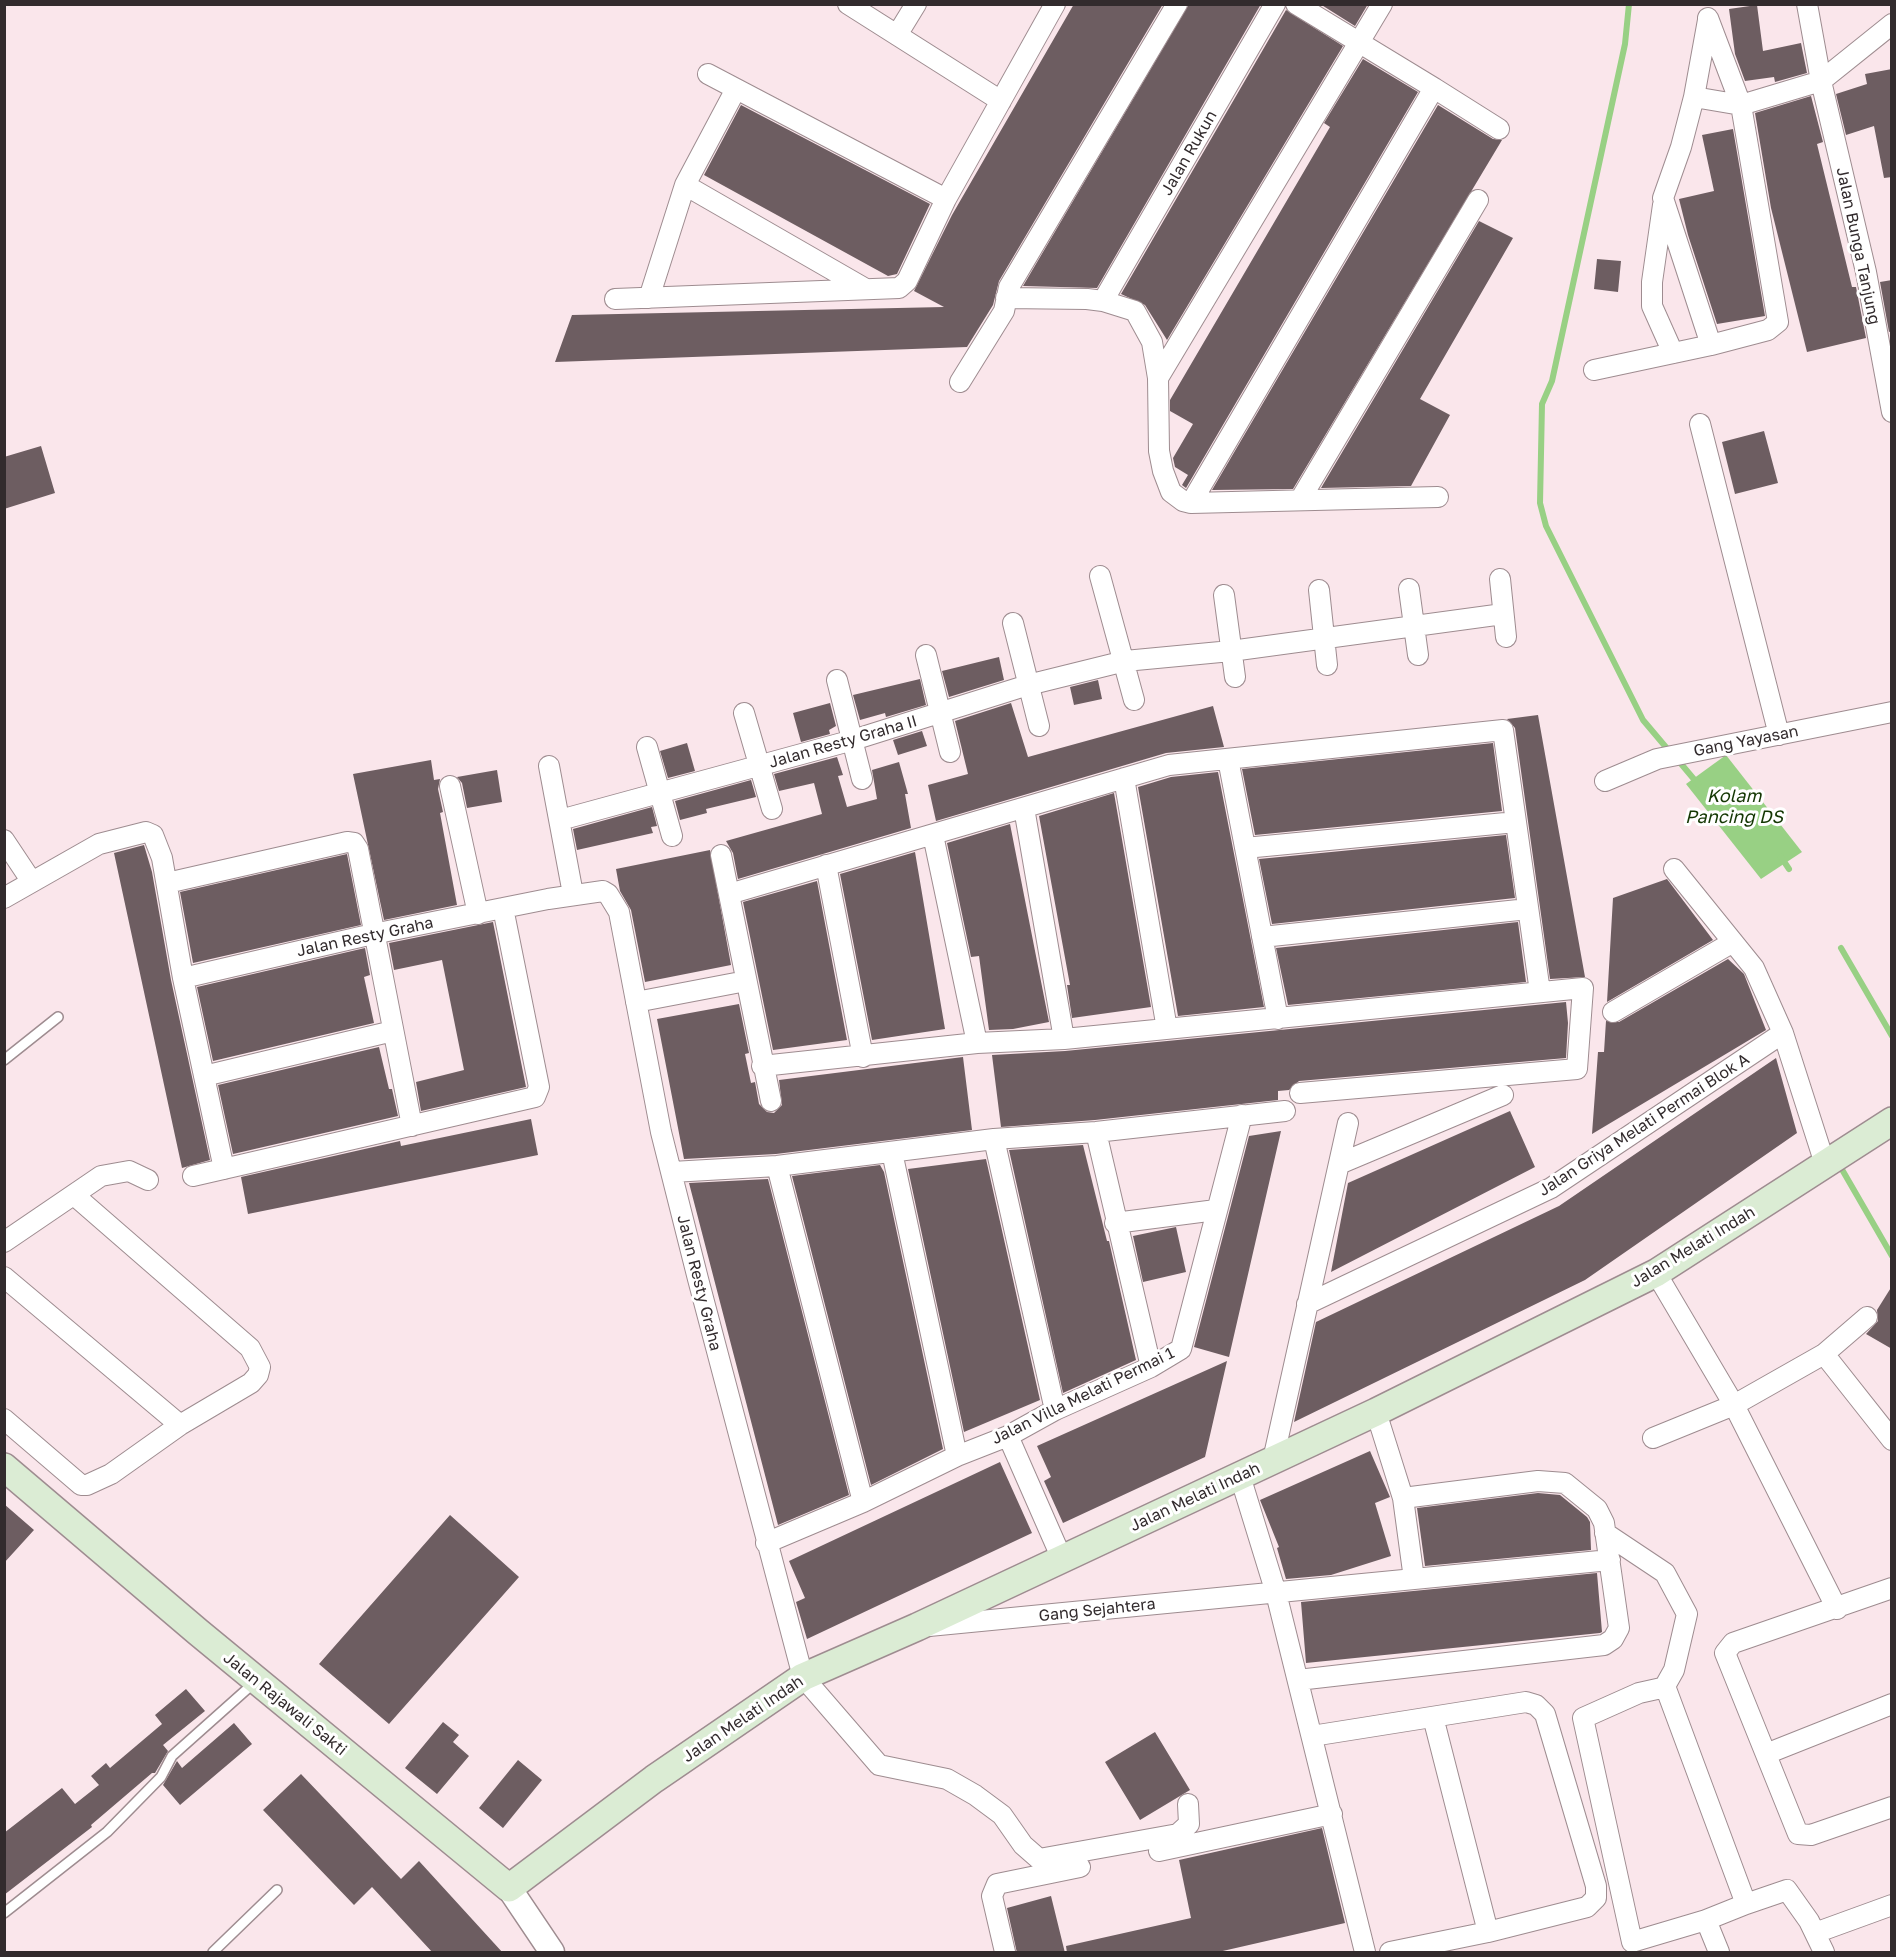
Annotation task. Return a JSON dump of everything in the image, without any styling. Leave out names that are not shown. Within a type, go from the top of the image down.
[{"type":"main road","name":"Jalan Melati Indah","points":[[509,1888],[654,1779],[803,1677],[917,1628],[1273,1461],[1656,1273],[1892,1121]]},
{"type":"main road","name":"Jalan Rajawali Sakti","points":[[4,1467],[257,1681],[509,1888]]},
{"type":"street","points":[[848,4],[1001,101]]},
{"type":"street","points":[[897,35],[916,4]]},
{"type":"street","points":[[615,299],[781,294],[864,288],[897,290],[907,281],[946,199],[1055,4]]},
{"type":"street","points":[[960,382],[1004,311],[1009,286],[1177,4]]},
{"type":"street","name":"Jalan Rukun","points":[[1103,301],[1275,4]]},
{"type":"street","points":[[1296,4],[1499,129]]},
{"type":"street","points":[[1158,378],[1382,4]]},
{"type":"street","name":"Jalan Bunga Tanjung","points":[[1807,4],[1821,81],[1866,272],[1891,405]]},
{"type":"street","points":[[1673,353],[1652,306],[1652,282],[1664,198],[1694,97],[1710,11]]},
{"type":"street","points":[[1594,370],[1711,345],[1768,330],[1776,326],[1779,318],[1741,105],[1710,11]]},
{"type":"street","points":[[1694,97],[1741,105],[1821,81],[1892,24]]},
{"type":"street","points":[[708,74],[946,199]]},
{"type":"street","points":[[649,298],[686,185],[736,88]]},
{"type":"street","points":[[1191,502],[1434,88]]},
{"type":"street","points":[[686,185],[864,288]]},
{"type":"street","points":[[1664,198],[1711,345]]},
{"type":"street","points":[[1300,500],[1478,200]]},
{"type":"street","points":[[1006,298],[1103,301],[1130,308],[1143,322],[1152,342],[1158,378],[1159,451],[1163,471],[1171,492],[1191,502],[1438,496]]},
{"type":"street","points":[[1700,424],[1779,735]]},
{"type":"street","points":[[1100,576],[1134,700]]},
{"type":"street","points":[[1500,579],[1506,637]]},
{"type":"street","points":[[1409,589],[1418,655]]},
{"type":"street","points":[[1319,590],[1327,665]]},
{"type":"street","points":[[1224,595],[1235,677]]},
{"type":"street","name":"Jalan Resty Graha II","points":[[560,819],[853,740],[1028,685],[1125,661],[1231,651],[1503,614]]},
{"type":"street","points":[[1013,623],[1039,726]]},
{"type":"street","points":[[926,655],[950,752]]},
{"type":"street","points":[[837,680],[862,779]]},
{"type":"street","name":"Gang Yayasan","points":[[1605,781],[1658,759],[1892,712]]},
{"type":"street","points":[[744,713],[772,809]]},
{"type":"street","points":[[729,894],[1169,765],[1503,730],[1540,992]]},
{"type":"street","points":[[647,747],[672,836]]},
{"type":"street","points":[[1228,759],[1278,1019]]},
{"type":"street","points":[[549,766],[573,894]]},
{"type":"street","points":[[1124,778],[1167,1029]]},
{"type":"street","points":[[450,786],[478,914]]},
{"type":"street","points":[[1024,808],[1064,1039]]},
{"type":"street","points":[[1245,848],[1516,822]]},
{"type":"street","points":[[4,897],[99,844],[147,832],[155,840],[167,883],[183,978],[224,1169]]},
{"type":"street","points":[[933,835],[977,1043]]},
{"type":"street","points":[[4,840],[32,882]]},
{"type":"street","points":[[167,883],[347,842],[354,843],[358,849],[412,1126]]},
{"type":"street","points":[[721,855],[762,1066],[771,1101]]},
{"type":"street","points":[[826,865],[863,1057]]},
{"type":"street","points":[[1674,869],[1754,968],[1783,1033],[1826,1164]]},
{"type":"street","name":"Jalan Resty Graha","points":[[183,978],[374,934],[573,894],[603,891],[614,900],[619,912],[661,1132],[766,1543],[803,1677]]},
{"type":"street","points":[[193,1176],[535,1097],[538,1093],[503,908]]},
{"type":"street","points":[[1262,937],[1528,909]]},
{"type":"street","points":[[1613,1012],[1733,942]]},
{"type":"street","points":[[636,1002],[746,981]]},
{"type":"street","points":[[762,1066],[977,1043],[1064,1039],[1583,988],[1577,1069],[1300,1093]]},
{"type":"street","points":[[204,1076],[393,1031]]},
{"type":"street","name":"Jalan Griya Melati Permai Blok A","points":[[1306,1304],[1551,1188],[1783,1033]]},
{"type":"street","points":[[1339,1164],[1503,1095]]},
{"type":"street","points":[[672,1172],[777,1166],[994,1139],[1096,1132],[1285,1110]]},
{"type":"street","name":"Jalan Villa Melati Permai 1","points":[[766,1543],[863,1502],[957,1456],[1008,1436],[1055,1410],[1151,1367],[1181,1349],[1242,1115]]},
{"type":"street","points":[[1273,1461],[1348,1123]]},
{"type":"street","points":[[1096,1132],[1115,1223],[1151,1367]]},
{"type":"street","points":[[994,1139],[1055,1410]]},
{"type":"street","points":[[892,1152],[957,1456]]},
{"type":"street","points":[[777,1166],[863,1502]]},
{"type":"street","points":[[4,1242],[101,1176],[129,1171],[148,1180]]},
{"type":"street","points":[[4,1419],[81,1485],[111,1474],[180,1425],[251,1383],[260,1367],[250,1348],[74,1195]]},
{"type":"street","points":[[1115,1223],[1216,1210]]},
{"type":"street","points":[[1656,1273],[1734,1404],[1837,1609]]},
{"type":"street","points":[[4,1276],[180,1425]]},
{"type":"street","points":[[1653,1438],[1734,1404],[1824,1354],[1867,1317]]},
{"type":"street","points":[[1824,1354],[1892,1440]]},
{"type":"street","points":[[1376,1412],[1403,1498],[1414,1579]]},
{"type":"street","points":[[1008,1436],[1062,1559]]},
{"type":"street","points":[[1240,1476],[1276,1593],[1365,1953]]},
{"type":"street","points":[[1298,1680],[1604,1645],[1613,1639],[1619,1628],[1605,1533],[1597,1509],[1565,1483],[1538,1481],[1403,1498]]},
{"type":"street","points":[[1605,1533],[1665,1573],[1687,1614],[1674,1670],[1666,1687],[1746,1904]]},
{"type":"street","name":"Gang Sejahtera","points":[[917,1628],[1610,1560]]},
{"type":"street","points":[[1892,1588],[1837,1609],[1733,1643],[1725,1653],[1796,1833],[1800,1836],[1892,1807]]},
{"type":"street","points":[[803,1677],[879,1765],[947,1779],[975,1795],[1002,1815],[1023,1845],[1039,1859],[1178,1834],[1189,1824],[1188,1804]]},
{"type":"street","points":[[1666,1687],[1639,1693],[1582,1718],[1632,1942],[1706,1920],[1787,1890],[1815,1933],[1824,1953]]},
{"type":"street","points":[[1312,1736],[1527,1702],[1545,1713],[1596,1886],[1596,1898],[1587,1907],[1488,1932],[1390,1953]]},
{"type":"street","points":[[1766,1754],[1892,1704]]},
{"type":"street","points":[[1433,1717],[1488,1932]]},
{"type":"street","points":[[1005,1953],[992,1896],[995,1887],[1001,1882],[1332,1814]]},
{"type":"street","name":"Jalan Rajawali Sakti","points":[[509,1888],[552,1953]]},
{"type":"street","points":[[1815,1933],[1892,1905]]},
{"type":"street","points":[[1706,1920],[1719,1953]]},
{"type":"lane","points":[[4,1060],[58,1017]]},
{"type":"lane","points":[[4,1913],[106,1832],[161,1777],[172,1756],[257,1681]]},
{"type":"lane","points":[[213,1953],[277,1890]]},
{"type":"water","name":"Kolam Pancing DS","points":[[1726,755],[1802,852],[1761,879],[1686,784]]},
{"type":"building","points":[[1074,4],[1163,4],[999,281],[993,305],[967,347],[555,362],[572,315],[944,307],[914,291],[952,215]]},
{"type":"building","points":[[1189,4],[1261,4],[1097,288],[1023,286]]},
{"type":"building","points":[[1320,4],[1368,4],[1355,26]]},
{"type":"building","points":[[1757,5],[1763,51],[1801,43],[1807,73],[1775,82],[1774,77],[1745,81],[1735,54],[1729,9]]},
{"type":"building","points":[[1286,10],[1343,46],[1167,340],[1145,305],[1121,294]]},
{"type":"building","points":[[1363,59],[1418,92],[1186,488],[1182,485],[1188,475],[1175,467],[1173,458],[1193,424],[1170,411],[1170,400],[1330,127],[1324,123]]},
{"type":"building","points":[[1892,69],[1892,177],[1884,178],[1874,126],[1846,135],[1836,94],[1867,84],[1865,74]]},
{"type":"building","points":[[1811,96],[1823,142],[1817,144],[1852,287],[1856,287],[1866,338],[1807,352],[1771,208],[1755,113]]},
{"type":"building","points":[[741,105],[930,204],[897,274],[888,276],[704,175]]},
{"type":"building","points":[[1438,105],[1493,139],[1502,140],[1293,489],[1212,490]]},
{"type":"building","points":[[1733,129],[1765,316],[1717,324],[1688,235],[1679,199],[1714,191],[1702,135]]},
{"type":"building","points":[[1479,221],[1513,238],[1420,399],[1450,415],[1411,486],[1321,488]]},
{"type":"building","points":[[1597,259],[1621,261],[1618,292],[1594,289]]},
{"type":"building","points":[[1892,280],[1892,331],[1889,332],[1880,282]]},
{"type":"building","points":[[1764,431],[1778,483],[1735,494],[1722,442]]},
{"type":"building","points":[[41,446],[55,493],[4,509],[4,457]]},
{"type":"building","points":[[999,657],[1004,680],[949,697],[942,671]]},
{"type":"building","points":[[920,679],[926,705],[886,717],[885,713],[860,720],[853,695]]},
{"type":"building","points":[[1098,680],[1102,699],[1074,705],[1070,687]]},
{"type":"building","points":[[830,703],[836,726],[829,730],[830,734],[801,742],[793,713]]},
{"type":"building","points":[[1011,703],[1028,757],[1213,706],[1224,747],[1166,753],[936,821],[928,785],[968,774],[955,721]]},
{"type":"building","points":[[1538,715],[1585,977],[1550,979],[1515,728],[1507,719]]},
{"type":"building","points":[[922,731],[927,746],[898,755],[893,740]]},
{"type":"building","points":[[687,743],[695,771],[668,778],[660,751]]},
{"type":"building","points":[[1493,743],[1502,811],[1255,835],[1242,769]]},
{"type":"building","points":[[837,757],[843,775],[838,776],[847,807],[877,799],[872,770],[899,762],[908,794],[905,794],[911,828],[738,879],[733,853],[726,841],[822,814],[814,783],[779,791],[774,774]]},
{"type":"building","points":[[431,760],[434,780],[440,779],[438,789],[443,812],[440,813],[457,905],[384,920],[353,774]]},
{"type":"building","points":[[497,770],[502,802],[467,808],[462,783],[457,777]]},
{"type":"building","points":[[1218,772],[1264,1007],[1178,1016],[1138,787],[1171,777]]},
{"type":"building","points":[[751,780],[756,797],[706,809],[707,813],[680,820],[675,801]]},
{"type":"building","points":[[1114,793],[1151,1007],[1072,1018],[1067,985],[1070,985],[1039,816]]},
{"type":"building","points":[[652,807],[657,826],[651,827],[653,833],[577,850],[573,829]]},
{"type":"building","points":[[1010,824],[1049,1022],[1013,1029],[989,1030],[979,956],[971,957],[947,843]]},
{"type":"building","points":[[1506,835],[1515,898],[1272,924],[1259,859]]},
{"type":"building","points":[[144,845],[152,872],[171,980],[210,1160],[182,1168],[114,853]]},
{"type":"building","points":[[710,850],[731,965],[645,982],[631,910],[620,891],[616,869]]},
{"type":"building","points":[[915,852],[945,1029],[872,1040],[840,874]]},
{"type":"building","points":[[347,854],[361,925],[193,963],[180,892]]},
{"type":"building","points":[[1667,879],[1713,940],[1607,1002],[1613,898]]},
{"type":"building","points":[[817,881],[847,1040],[773,1050],[743,902]]},
{"type":"building","points":[[493,922],[526,1087],[421,1111],[416,1082],[464,1070],[442,960],[394,970],[389,943]]},
{"type":"building","points":[[1518,922],[1526,982],[1288,1005],[1276,948]]},
{"type":"building","points":[[365,948],[370,975],[364,977],[374,1023],[213,1061],[197,987]]},
{"type":"building","points":[[1728,959],[1744,974],[1766,1030],[1592,1134],[1598,1052],[1604,1052],[1606,1021],[1619,1022]]},
{"type":"building","points":[[1566,1002],[1568,1023],[1566,1058],[1299,1081],[1289,1090],[1278,1091],[1278,1100],[1095,1120],[1001,1127],[992,1055],[1065,1051]]},
{"type":"building","points":[[739,1004],[749,1053],[745,1054],[751,1083],[755,1082],[759,1104],[767,1112],[774,1113],[782,1105],[779,1080],[963,1057],[972,1130],[776,1154],[684,1159],[657,1019]]},
{"type":"building","points":[[379,1047],[398,1116],[233,1154],[218,1085]]},
{"type":"building","points":[[1776,1058],[1797,1133],[1585,1280],[1294,1422],[1316,1322],[1559,1206]]},
{"type":"building","points":[[1510,1111],[1535,1167],[1331,1272],[1348,1183]]},
{"type":"building","points":[[531,1119],[538,1155],[248,1214],[241,1177],[400,1141],[401,1146]]},
{"type":"building","points":[[1281,1131],[1229,1357],[1194,1347],[1249,1136]]},
{"type":"building","points":[[1083,1145],[1107,1241],[1109,1241],[1136,1360],[1063,1393],[1009,1150]]},
{"type":"building","points":[[986,1159],[1040,1400],[964,1432],[908,1169]]},
{"type":"building","points":[[880,1165],[884,1172],[943,1449],[871,1485],[792,1176]]},
{"type":"building","points":[[768,1179],[849,1495],[778,1525],[689,1183]]},
{"type":"building","points":[[1176,1227],[1186,1272],[1143,1282],[1133,1236]]},
{"type":"building","points":[[1892,1286],[1892,1349],[1866,1334],[1878,1321],[1877,1310]]},
{"type":"building","points":[[1227,1361],[1205,1457],[1063,1523],[1044,1481],[1051,1477],[1037,1446]]},
{"type":"building","points":[[1370,1451],[1390,1497],[1375,1503],[1391,1556],[1331,1575],[1286,1579],[1277,1548],[1279,1547],[1260,1500]]},
{"type":"building","points":[[1000,1462],[1032,1533],[807,1639],[796,1602],[805,1598],[789,1561]]},
{"type":"building","points":[[1538,1493],[1560,1495],[1587,1517],[1590,1522],[1591,1550],[1425,1566],[1417,1508]]},
{"type":"building","points":[[4,1504],[34,1530],[4,1563]]},
{"type":"building","points":[[450,1515],[519,1577],[389,1724],[319,1664]]},
{"type":"building","points":[[1597,1573],[1602,1632],[1600,1633],[1306,1663],[1301,1602]]},
{"type":"building","points":[[186,1689],[205,1711],[163,1745],[168,1751],[155,1773],[152,1773],[91,1825],[92,1827],[4,1895],[4,1833],[62,1788],[75,1804],[99,1785],[91,1776],[106,1763],[110,1768],[162,1724],[155,1715]]},
{"type":"building","points":[[443,1722],[459,1735],[453,1742],[469,1756],[437,1794],[405,1768]]},
{"type":"building","points":[[234,1723],[252,1744],[180,1805],[163,1785],[177,1761],[182,1768]]},
{"type":"building","points":[[1155,1732],[1190,1790],[1140,1820],[1105,1762]]},
{"type":"building","points":[[518,1760],[542,1780],[503,1828],[479,1808]]},
{"type":"building","points":[[301,1774],[401,1879],[419,1861],[503,1953],[433,1953],[372,1887],[354,1905],[263,1810]]},
{"type":"building","points":[[1322,1828],[1345,1923],[1214,1953],[1067,1953],[1066,1946],[1191,1918],[1179,1860]]},
{"type":"building","points":[[1051,1896],[1065,1953],[1017,1953],[1007,1908]]},
{"type":"waterway","points":[[1629,4],[1625,44],[1552,381],[1542,404],[1540,503],[1546,526],[1643,720],[1670,752]]},
{"type":"waterway","points":[[1677,759],[1698,784]]},
{"type":"waterway","points":[[1781,857],[1789,869]]},
{"type":"waterway","points":[[1841,948],[1892,1036]]},
{"type":"waterway","points":[[1840,1166],[1892,1256]]}]
